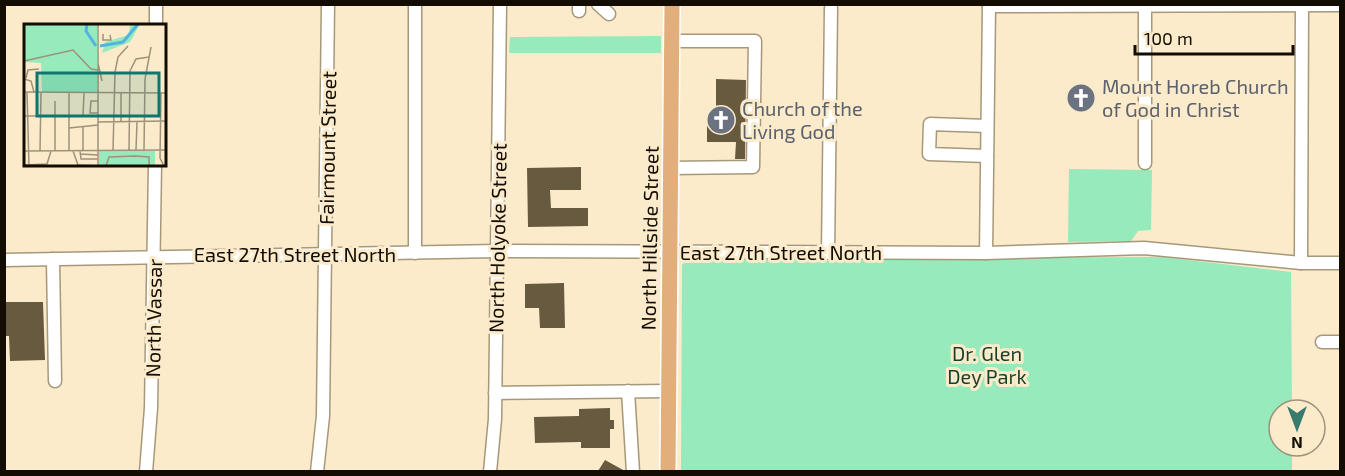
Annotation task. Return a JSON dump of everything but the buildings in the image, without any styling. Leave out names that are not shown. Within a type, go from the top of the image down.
[{"type":"main road","name":"North Hillside Street","points":[[668,471],[672,4]]},
{"type":"street","points":[[156,4],[156,24]]},
{"type":"street","name":"Fairmount Street","points":[[317,471],[323,416],[328,4]]},
{"type":"street","points":[[415,4],[415,253]]},
{"type":"street","name":"North Holyoke Street","points":[[490,471],[495,393],[500,4]]},
{"type":"street","points":[[598,4],[609,14]]},
{"type":"street","points":[[986,253],[989,5],[1341,5]]},
{"type":"street","points":[[1145,5],[1145,163]]},
{"type":"street","points":[[1301,263],[1302,5]]},
{"type":"street","points":[[828,253],[831,8]]},
{"type":"street","points":[[671,168],[753,167],[755,41],[672,41]]},
{"type":"street","points":[[987,126],[930,124],[929,154],[987,156]]},
{"type":"street","name":"North Vassar","points":[[146,471],[151,408],[154,166]]},
{"type":"street","name":"East 27th Street North","points":[[4,260],[497,251],[986,253],[1144,248],[1301,263],[1341,263]]},
{"type":"street","points":[[53,259],[55,381]]},
{"type":"street","points":[[1322,342],[1341,342]]},
{"type":"street","points":[[628,391],[633,471]]},
{"type":"street","points":[[495,393],[669,391]]},
{"type":"green space","points":[[661,36],[661,53],[509,53],[510,37]]},
{"type":"green space","points":[[1069,169],[1152,170],[1151,230],[1138,231],[1131,241],[1068,242]]},
{"type":"green space","name":"Dr. Glen Dey Park","points":[[1162,257],[1291,272],[1292,398],[1267,398],[1267,458],[1292,458],[1292,471],[681,472],[682,265],[688,259]]},
{"type":"place","name":"Mount Horeb Church of God in Christ","points":[[1081,98]]},
{"type":"place","name":"Church of the Living God","points":[[721,120]]}]
